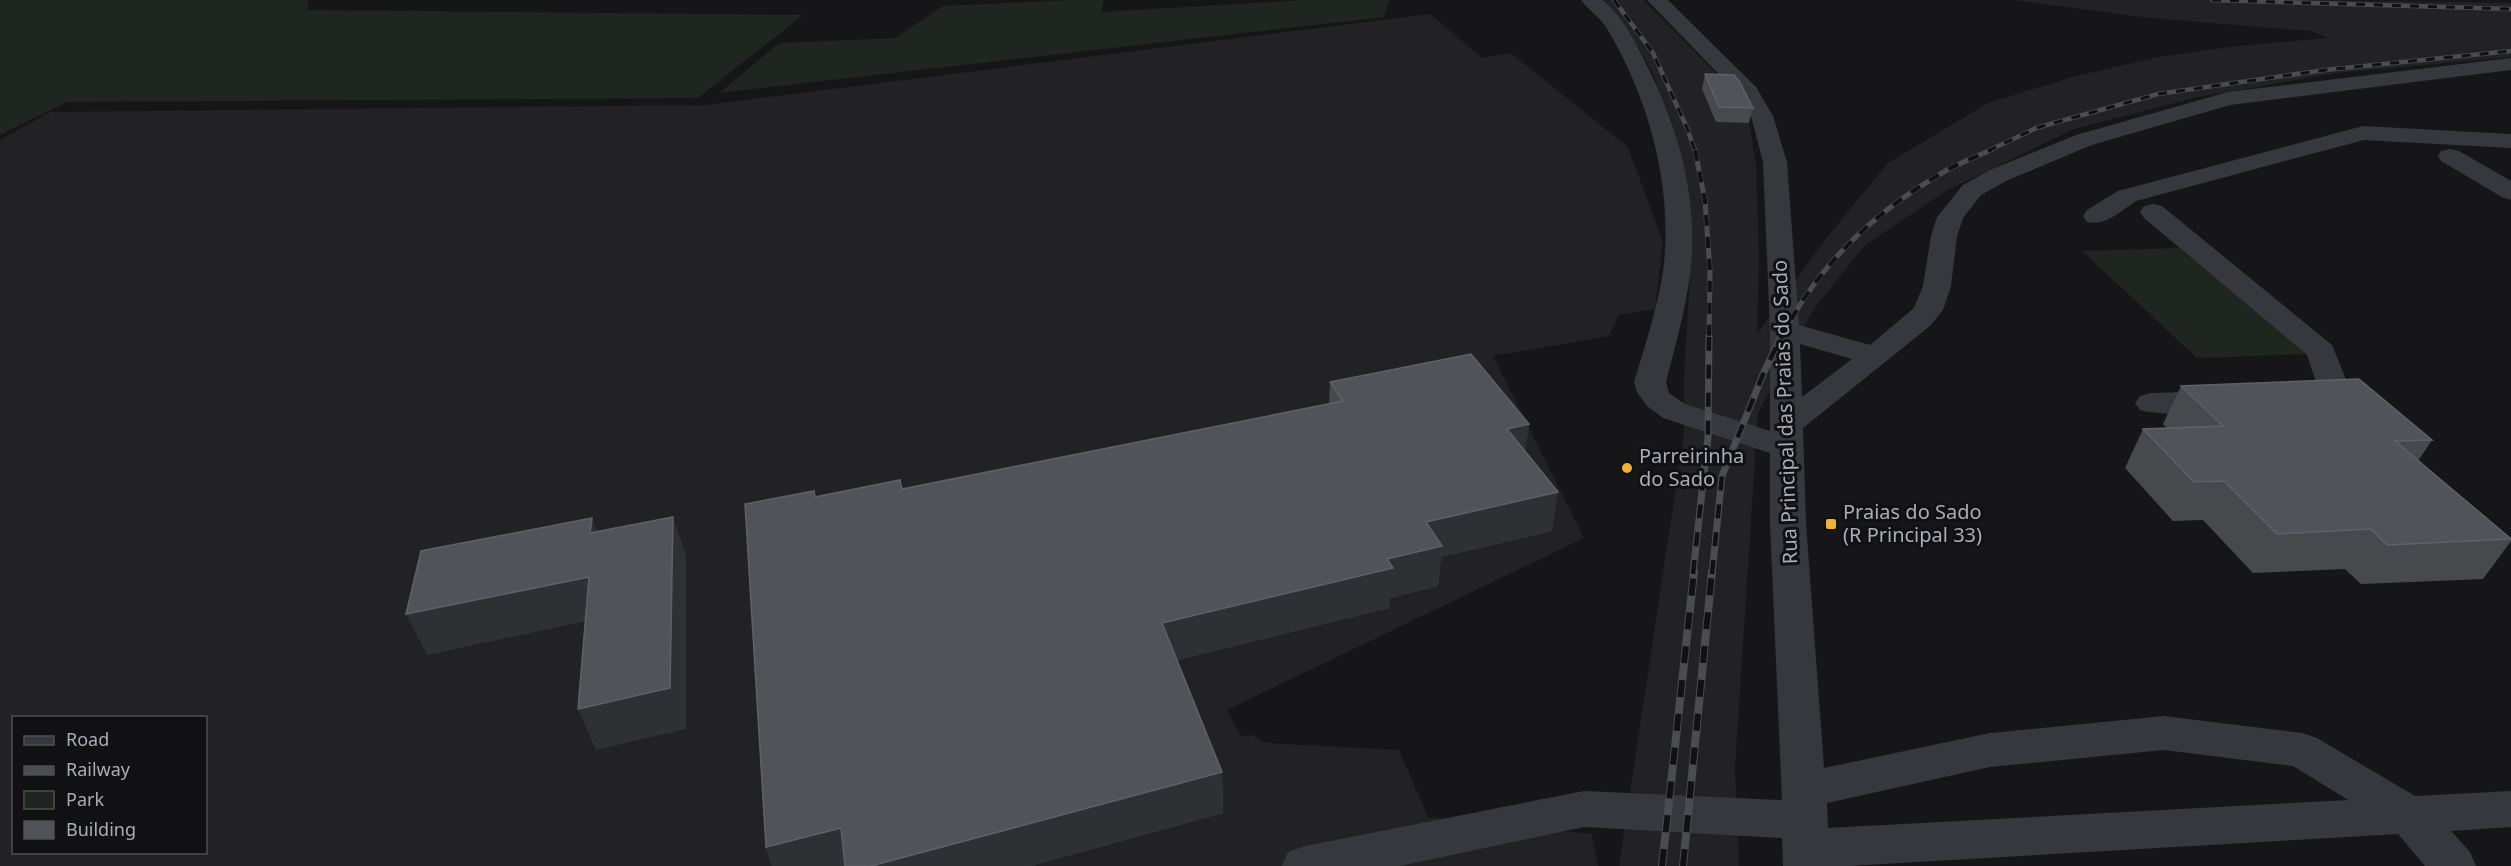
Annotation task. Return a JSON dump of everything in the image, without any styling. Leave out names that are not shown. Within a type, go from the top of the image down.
[{"type":"street","points":[[1591,0],[1606,13],[1640,72],[1668,147],[1676,188],[1678,257],[1671,303],[1650,382],[1652,391],[1663,405],[1674,411],[1787,436],[1875,356],[1910,330],[1928,310],[1937,286],[1944,236],[1950,217],[1972,190],[1999,175],[2084,140],[2228,99],[2511,64]]},
{"type":"street","name":"Rua Principal das Praias do Sado","points":[[1657,0],[1739,81],[1762,116],[1774,162],[1785,330],[1788,523],[1806,831]]},
{"type":"street","points":[[2096,216],[2127,196],[2363,133],[2511,141]]},
{"type":"street","points":[[2450,156],[2511,192]]},
{"type":"street","points":[[2153,212],[2321,351],[2337,397],[2363,420]]},
{"type":"street","points":[[1785,330],[1875,356]]},
{"type":"street","points":[[2278,399],[2337,397]]},
{"type":"street","points":[[2151,404],[2244,400]]},
{"type":"street","points":[[1806,831],[1990,750],[2164,733],[2302,750],[2408,814],[2453,866]]},
{"type":"street","points":[[1305,866],[1584,808],[1806,831],[2408,814],[2511,808]]},
{"type":"shaded area","points":[[1605,0],[1643,0],[1733,90],[1749,123],[1756,165],[1759,256],[1757,334],[1824,241],[1888,163],[1988,103],[2072,77],[2158,57],[2237,46],[2328,38],[2310,31],[2150,18],[2012,0],[2315,0],[2511,3],[2511,57],[2337,73],[2198,97],[2074,129],[1946,191],[1864,246],[1814,309],[1758,413],[1735,768],[1739,866],[1619,866],[1684,433],[1684,377],[1692,239],[1689,199],[1670,117],[1651,70],[1637,45]]},
{"type":"shaded area","points":[[1430,14],[1482,58],[1511,53],[1628,147],[1663,242],[1655,309],[1619,315],[1609,336],[1493,356],[1584,538],[1227,710],[1241,736],[1252,735],[1267,743],[1399,750],[1428,817],[1592,834],[1598,866],[0,866],[0,140],[50,112],[705,105]]},
{"type":"green space","points":[[0,0],[309,0],[307,10],[803,15],[698,98],[67,102],[0,135]]},
{"type":"green space","points":[[1104,0],[1101,12],[1306,0],[1389,0],[1384,17],[719,93],[779,43],[895,38],[943,6]]},
{"type":"green space","points":[[2179,248],[2306,354],[2197,358],[2082,251]]},
{"type":"building","points":[[1705,74],[1734,75],[1753,108],[1719,107]]},
{"type":"building","points":[[1471,354],[1529,424],[1507,429],[1558,492],[1426,522],[1442,546],[1387,559],[1393,568],[1162,623],[1222,772],[871,866],[845,866],[841,828],[766,847],[745,504],[814,491],[815,497],[900,480],[902,489],[1343,401],[1330,382]]},
{"type":"building","points":[[2359,379],[2432,440],[2395,441],[2511,539],[2387,545],[2371,529],[2277,534],[2224,481],[2194,482],[2143,429],[2223,426],[2181,386]]},
{"type":"building","points":[[673,517],[670,688],[578,709],[589,577],[406,614],[421,551],[592,518],[590,533]]},
{"type":"railway","points":[[1614,0],[1653,53],[1695,151]]},
{"type":"railway","points":[[2212,0],[2511,9]]},
{"type":"railway","points":[[1988,151],[2036,128],[2158,94],[2325,70],[2511,51]]},
{"type":"railway","points":[[1695,150],[1705,201],[1710,271],[1709,339]]},
{"type":"railway","points":[[1781,339],[1810,289],[1847,246],[1868,226],[1913,191],[1937,176],[1991,150]]},
{"type":"railway","points":[[1693,574],[1708,437],[1709,337]]},
{"type":"railway","points":[[1712,574],[1722,476],[1764,372],[1781,337]]},
{"type":"railway","points":[[1662,866],[1694,572]]},
{"type":"railway","points":[[1683,866],[1712,572]]},
{"type":"place","name":"Parreirinha do Sado","points":[[1627,468]]},
{"type":"place","name":"Praias do Sado (R Principal 33)","points":[[1831,524]]}]
